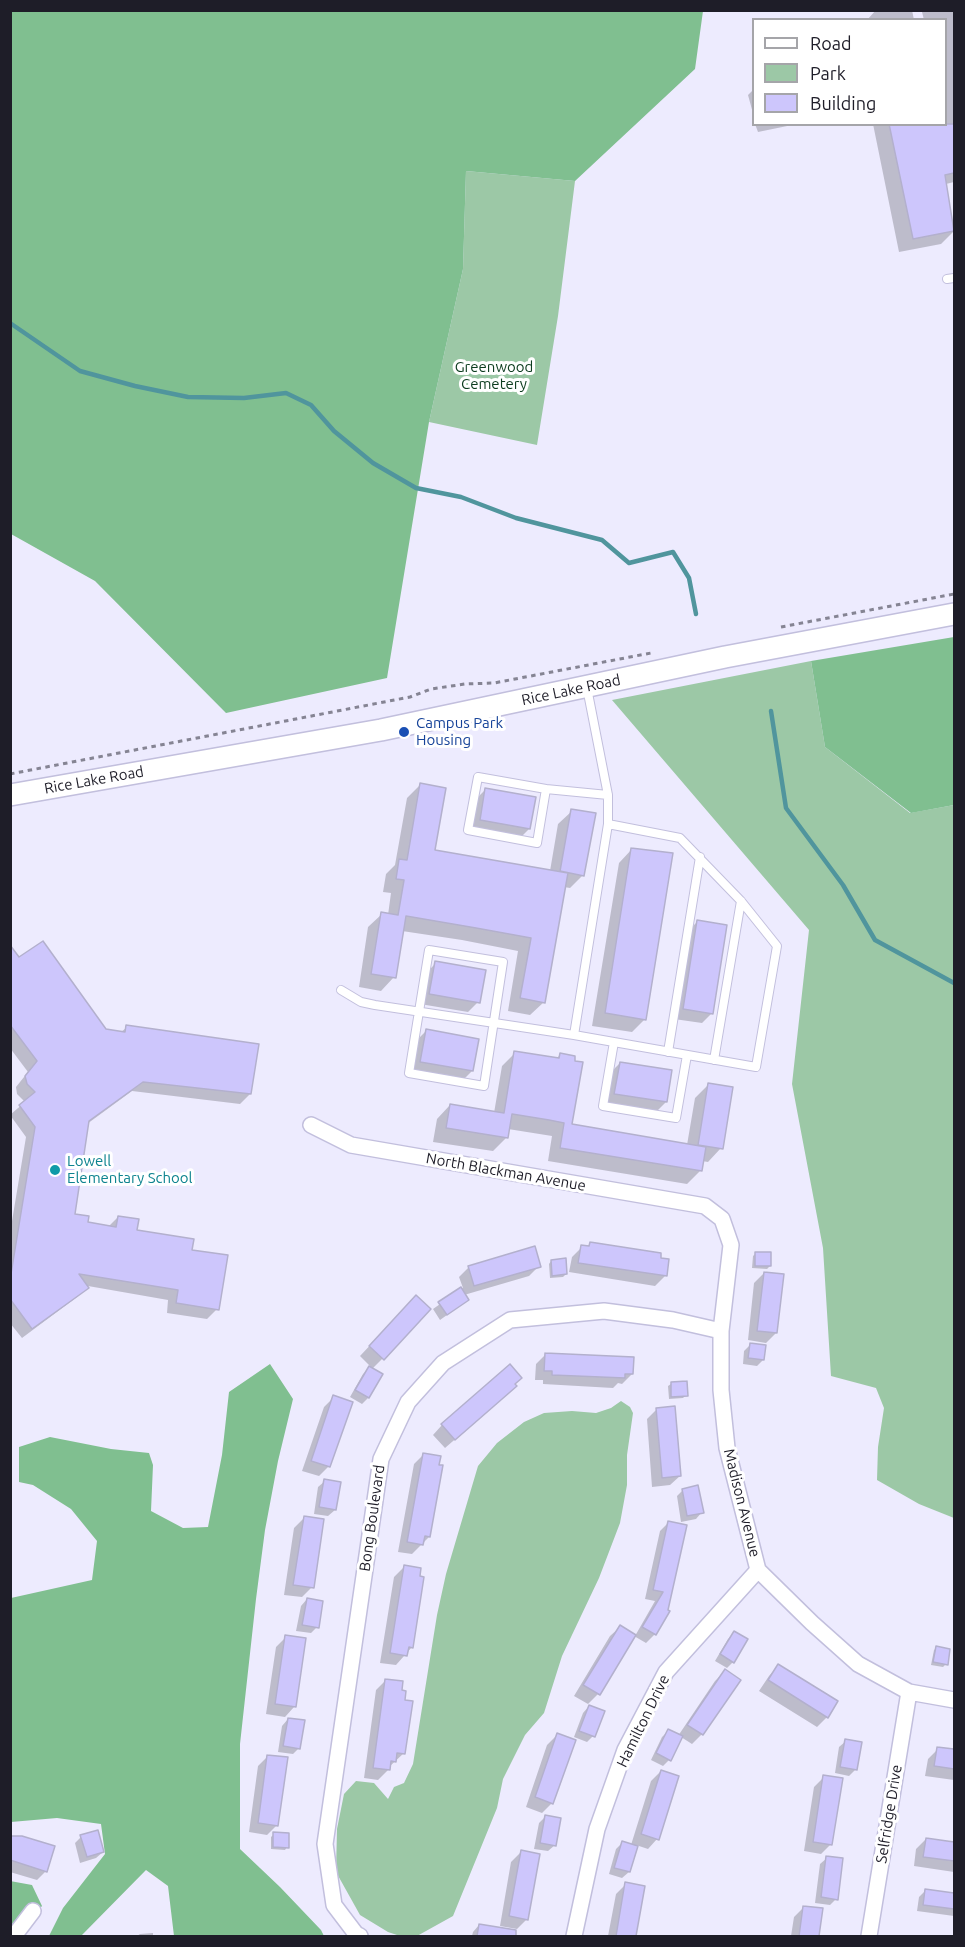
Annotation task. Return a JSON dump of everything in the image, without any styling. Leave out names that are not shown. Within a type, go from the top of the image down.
[{"type":"main road","name":"Rice Lake Road","points":[[10,795],[381,730],[725,657],[954,614]]},
{"type":"street","name":"North Blackman Avenue","points":[[311,1125],[351,1145],[705,1206]]},
{"type":"street","name":"Madison Avenue","points":[[705,1206],[722,1219],[730,1245],[721,1331],[721,1390],[727,1448],[758,1570],[858,1664],[909,1692],[954,1700]]},
{"type":"street","name":"Bong Boulevard","points":[[360,1936],[334,1905],[325,1844],[381,1459],[408,1402],[442,1363],[510,1320],[604,1311],[673,1320],[721,1331]]},
{"type":"street","name":"Hamilton Drive","points":[[574,1936],[597,1830],[625,1750],[666,1672],[758,1570]]},
{"type":"street","name":"Selfridge Drive","points":[[868,1936],[909,1692]]},
{"type":"street","points":[[14,1936],[33,1911]]},
{"type":"lane","points":[[574,1035],[608,824],[608,795],[586,687]]},
{"type":"lane","points":[[546,789],[537,843],[468,830],[478,777],[546,789],[608,795]]},
{"type":"lane","points":[[341,990],[361,1002],[574,1035],[756,1067],[777,946],[741,901],[680,838],[608,824]]},
{"type":"lane","points":[[668,1052],[700,857]]},
{"type":"lane","points":[[714,1060],[741,901]]},
{"type":"lane","points":[[429,951],[503,962],[494,1023],[484,1086],[409,1073],[429,951]]},
{"type":"lane","points":[[614,1042],[603,1106],[676,1118],[687,1055]]},
{"type":"path","points":[[774,628],[954,594]]},
{"type":"path","points":[[10,774],[410,697],[431,689],[494,683],[657,652]]},
{"type":"green space","points":[[11,10],[703,11],[695,69],[575,181],[466,171],[463,269],[429,422],[387,678],[226,713],[95,581],[11,534]]},
{"type":"green space","name":"Greenwood Cemetery","points":[[466,171],[575,181],[558,316],[537,445],[429,422],[463,269]]},
{"type":"green space","points":[[954,637],[954,805],[911,813],[825,747],[811,661]]},
{"type":"green space","points":[[811,661],[825,747],[910,813],[954,805],[954,1518],[919,1504],[877,1480],[878,1447],[884,1408],[876,1388],[831,1376],[823,1248],[792,1084],[809,930],[612,700]]},
{"type":"green space","points":[[270,1364],[293,1399],[265,1530],[256,1599],[240,1744],[240,1849],[280,1887],[324,1936],[174,1936],[168,1886],[146,1870],[81,1936],[49,1936],[63,1908],[105,1854],[101,1824],[57,1818],[11,1822],[11,1598],[92,1580],[97,1541],[71,1509],[33,1485],[19,1482],[19,1447],[50,1437],[111,1449],[149,1453],[153,1465],[151,1511],[183,1528],[208,1527],[222,1455],[229,1392]]},
{"type":"green space","points":[[621,1401],[630,1407],[633,1413],[627,1455],[627,1485],[620,1523],[599,1578],[562,1656],[544,1713],[525,1735],[503,1779],[497,1808],[453,1916],[417,1936],[400,1936],[388,1932],[360,1915],[336,1872],[337,1829],[344,1794],[356,1781],[374,1783],[388,1799],[394,1787],[404,1783],[413,1764],[437,1615],[446,1574],[478,1466],[497,1443],[524,1422],[544,1413],[572,1411],[596,1413],[611,1408]]},
{"type":"green space","points":[[10,1881],[32,1885],[42,1906],[22,1929],[10,1935]]},
{"type":"building","points":[[954,124],[954,173],[945,175],[954,231],[913,239],[889,126]]},
{"type":"building","points":[[420,783],[446,788],[435,850],[568,873],[545,1003],[520,998],[531,938],[406,916],[396,978],[371,974],[381,912],[398,915],[404,880],[396,879],[399,859],[407,860]]},
{"type":"building","points":[[485,788],[536,797],[530,829],[480,820]]},
{"type":"building","points":[[571,809],[596,813],[584,876],[560,871]]},
{"type":"building","points":[[631,848],[673,853],[646,1020],[605,1013]]},
{"type":"building","points":[[697,920],[727,925],[713,1014],[683,1009]]},
{"type":"building","name":"Lowell Elementary School","points":[[43,941],[106,1029],[125,1032],[126,1025],[259,1044],[251,1094],[143,1082],[89,1121],[75,1214],[89,1216],[88,1222],[116,1227],[118,1216],[139,1219],[137,1230],[194,1239],[192,1250],[228,1255],[219,1310],[176,1303],[178,1290],[79,1274],[89,1288],[32,1329],[10,1299],[10,1280],[35,1127],[19,1105],[35,1092],[27,1084],[25,1076],[37,1061],[10,1025],[10,945],[19,957]]},
{"type":"building","points":[[435,961],[486,970],[480,1003],[429,994]]},
{"type":"building","points":[[426,1029],[479,1039],[473,1071],[420,1062]]},
{"type":"building","points":[[514,1051],[559,1058],[560,1053],[575,1056],[575,1061],[583,1062],[572,1124],[706,1147],[702,1171],[560,1148],[564,1123],[549,1120],[512,1114],[508,1138],[446,1128],[450,1104],[504,1113]]},
{"type":"building","points":[[620,1062],[672,1070],[667,1102],[614,1094]]},
{"type":"building","points":[[708,1083],[733,1087],[723,1149],[698,1145]]},
{"type":"building","points":[[590,1242],[661,1253],[661,1258],[669,1259],[667,1276],[578,1263],[581,1245],[589,1246]]},
{"type":"building","points":[[535,1246],[541,1267],[474,1286],[468,1266]]},
{"type":"building","points":[[755,1252],[771,1252],[771,1266],[755,1266]]},
{"type":"building","points":[[566,1258],[567,1274],[552,1276],[551,1260]]},
{"type":"building","points":[[764,1272],[784,1274],[777,1333],[757,1331]]},
{"type":"building","points":[[461,1287],[469,1300],[447,1315],[438,1302]]},
{"type":"building","points":[[416,1295],[431,1309],[384,1360],[369,1346]]},
{"type":"building","points":[[750,1343],[766,1345],[764,1360],[748,1358]]},
{"type":"building","points":[[545,1353],[634,1357],[633,1374],[625,1374],[625,1378],[552,1375],[552,1371],[544,1371]]},
{"type":"building","points":[[510,1364],[522,1378],[515,1384],[517,1386],[455,1440],[441,1424]]},
{"type":"building","points":[[369,1366],[383,1374],[369,1398],[355,1390]]},
{"type":"building","points":[[687,1381],[688,1396],[671,1397],[671,1382]]},
{"type":"building","points":[[333,1395],[353,1402],[330,1467],[311,1461]]},
{"type":"building","points":[[675,1406],[681,1476],[662,1478],[656,1408]]},
{"type":"building","points":[[423,1453],[441,1456],[439,1465],[443,1465],[430,1537],[425,1536],[423,1545],[407,1542]]},
{"type":"building","points":[[324,1479],[341,1482],[336,1510],[319,1507]]},
{"type":"building","points":[[698,1485],[704,1513],[687,1516],[682,1489]]},
{"type":"building","points":[[304,1516],[324,1519],[314,1588],[293,1585]]},
{"type":"building","points":[[668,1521],[687,1525],[668,1610],[670,1611],[656,1635],[642,1627],[663,1592],[653,1590]]},
{"type":"building","points":[[404,1565],[421,1568],[420,1576],[424,1577],[413,1648],[409,1647],[407,1656],[390,1653]]},
{"type":"building","points":[[307,1598],[323,1601],[319,1628],[302,1625]]},
{"type":"building","points":[[620,1625],[636,1635],[600,1695],[583,1685]]},
{"type":"building","points":[[734,1631],[748,1639],[734,1663],[720,1654]]},
{"type":"building","points":[[285,1635],[306,1638],[296,1707],[275,1704]]},
{"type":"building","points":[[936,1646],[950,1649],[948,1665],[933,1662]]},
{"type":"building","points":[[778,1664],[838,1701],[828,1718],[768,1680]]},
{"type":"building","points":[[725,1669],[741,1680],[703,1735],[687,1725]]},
{"type":"building","points":[[385,1679],[403,1681],[402,1690],[406,1691],[405,1700],[413,1701],[405,1754],[397,1753],[396,1762],[391,1761],[390,1770],[373,1768]]},
{"type":"building","points":[[589,1705],[605,1711],[595,1737],[579,1731]]},
{"type":"building","points":[[288,1718],[305,1720],[300,1749],[283,1746]]},
{"type":"building","points":[[668,1729],[683,1736],[671,1761],[656,1753]]},
{"type":"building","points":[[557,1733],[576,1740],[553,1804],[535,1797]]},
{"type":"building","points":[[845,1739],[862,1742],[857,1770],[840,1767]]},
{"type":"building","points":[[937,1747],[954,1749],[954,1769],[934,1766]]},
{"type":"building","points":[[267,1755],[288,1757],[278,1826],[258,1823]]},
{"type":"building","points":[[661,1770],[679,1776],[659,1840],[641,1834]]},
{"type":"building","points":[[823,1775],[843,1778],[832,1845],[813,1842]]},
{"type":"building","points":[[545,1815],[561,1818],[556,1846],[540,1843]]},
{"type":"building","points":[[98,1830],[104,1852],[87,1857],[80,1835]]},
{"type":"building","points":[[273,1832],[289,1833],[289,1848],[273,1847]]},
{"type":"building","points":[[10,1836],[22,1836],[55,1846],[47,1872],[10,1860]]},
{"type":"building","points":[[926,1838],[954,1842],[954,1861],[923,1857]]},
{"type":"building","points":[[622,1841],[638,1846],[630,1872],[614,1868]]},
{"type":"building","points":[[521,1850],[540,1854],[528,1920],[509,1916]]},
{"type":"building","points":[[826,1856],[843,1858],[838,1900],[821,1897]]},
{"type":"building","points":[[625,1882],[645,1886],[636,1936],[616,1936]]},
{"type":"building","points":[[925,1889],[954,1893],[954,1909],[923,1905]]},
{"type":"building","points":[[803,1906],[823,1908],[819,1936],[799,1936]]},
{"type":"building","points":[[479,1924],[516,1930],[516,1936],[477,1936]]},
{"type":"waterway","points":[[10,323],[80,371],[135,386],[188,397],[244,398],[286,393],[311,405],[334,431],[373,463],[416,488],[461,497],[516,518],[602,540],[629,563],[673,552],[689,578],[696,614]]},
{"type":"waterway","points":[[771,711],[786,808],[843,885],[875,940],[954,983]]},
{"type":"place","name":"Campus Park Housing","points":[[404,732]]},
{"type":"place","name":"Lowell Elementary School","points":[[55,1170]]}]
